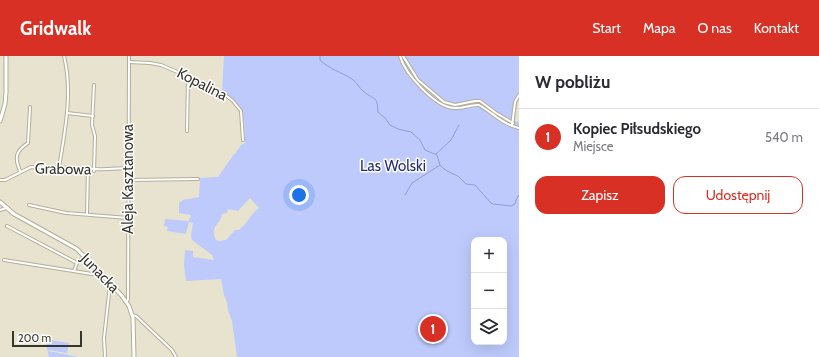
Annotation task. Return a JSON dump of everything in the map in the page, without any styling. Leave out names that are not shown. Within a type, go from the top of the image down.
[{"type":"street","points":[[0,120],[5,104],[6,56]]},
{"type":"street","points":[[58,167],[67,113],[67,69],[64,56]]},
{"type":"street","name":"Aleja Kasztanowa","points":[[127,302],[129,56]]},
{"type":"street","points":[[400,56],[403,64],[414,81],[446,106],[454,108],[479,105],[496,118],[519,128]]},
{"type":"street","points":[[404,56],[418,80],[444,102],[455,105],[479,101],[499,116],[513,123]]},
{"type":"street","name":"Kopalina","points":[[129,62],[158,64],[210,86],[233,100],[240,111],[243,140]]},
{"type":"street","points":[[187,131],[188,77]]},
{"type":"street","points":[[94,85],[92,125],[95,136],[94,171]]},
{"type":"street","points":[[512,126],[515,102],[519,95]]},
{"type":"street","points":[[20,171],[17,153],[20,148],[28,143],[30,107]]},
{"type":"street","points":[[67,113],[93,116]]},
{"type":"street","name":"Grabowa","points":[[0,180],[5,180],[20,171],[31,167],[88,168],[94,171],[102,169],[128,168]]},
{"type":"street","points":[[87,214],[88,168]]},
{"type":"street","points":[[129,180],[198,179]]},
{"type":"street","name":"Junacka","points":[[0,202],[20,218],[68,243],[85,256],[127,302],[132,315],[134,357]]},
{"type":"street","points":[[29,205],[66,213],[128,218]]},
{"type":"street","points":[[0,210],[6,208]]},
{"type":"street","points":[[7,226],[77,263]]},
{"type":"street","points":[[74,271],[77,263],[85,256]]},
{"type":"street","points":[[4,260],[92,274],[94,272]]},
{"type":"street","points":[[105,357],[104,338],[110,283]]},
{"type":"street","points":[[132,315],[136,316],[172,350],[176,357]]},
{"type":"green space","name":"Las Wolski","points":[[224,56],[519,56],[519,100],[517,103],[515,121],[519,122],[519,357],[237,357],[232,321],[221,279],[186,281],[184,265],[185,250],[193,251],[193,257],[214,260],[212,255],[192,240],[191,235],[193,223],[189,222],[186,234],[167,231],[168,227],[164,226],[165,219],[189,221],[191,215],[179,213],[179,203],[183,200],[199,197],[200,180],[197,180],[198,178],[218,177],[241,145],[245,143],[243,114],[237,104],[227,94],[222,92]],"holes":[[[250,198],[259,208],[239,230],[235,230],[226,240],[216,240],[214,235],[215,228],[222,214],[227,213],[228,209],[238,211]]]},
{"type":"green space","points":[[45,339],[69,343],[67,353],[48,351],[79,357],[49,357]]},
{"type":"waterway","points":[[320,56],[320,60],[331,68],[352,79],[363,91],[375,99],[378,112],[390,125],[398,129],[411,132],[420,140],[425,150],[437,155],[440,165],[444,169],[458,176],[466,184],[475,185],[491,203],[511,206],[515,204],[519,195]]},
{"type":"waterway","points":[[436,154],[451,140],[459,125]]},
{"type":"waterway","points":[[405,195],[412,183],[440,165]]},
{"type":"place","name":"Kopiec Piłsudskiego","points":[[433,329]]}]
